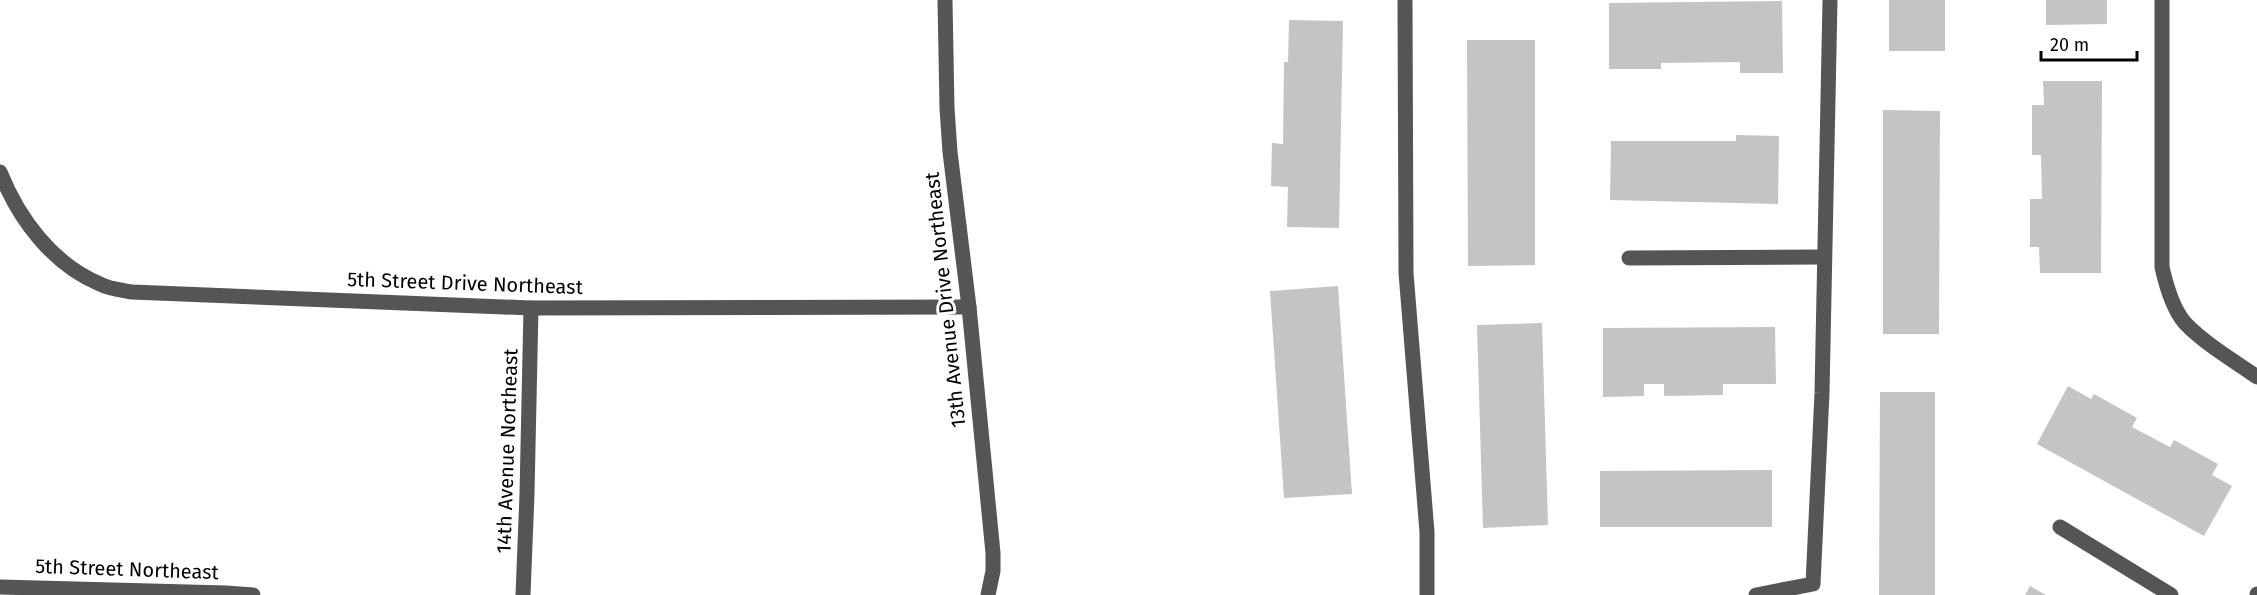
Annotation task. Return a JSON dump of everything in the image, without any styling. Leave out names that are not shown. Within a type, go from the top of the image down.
[{"type":"street","name":"13th Avenue Drive Northeast","points":[[945,0],[946,108],[969,307],[993,553],[993,571],[988,595]]},
{"type":"street","points":[[1405,0],[1406,273],[1427,532],[1427,595]]},
{"type":"street","points":[[1756,595],[1813,584],[1821,393],[1830,0]]},
{"type":"street","points":[[2162,0],[2162,267],[2166,284],[2175,307],[2185,322],[2221,352],[2257,377]]},
{"type":"street","name":"5th Street Drive Northeast","points":[[0,172],[3,187],[56,257],[77,272],[102,285],[132,292],[531,308],[969,307]]},
{"type":"street","points":[[1629,258],[1824,257]]},
{"type":"street","name":"14th Avenue Northeast","points":[[523,595],[528,494],[531,308]]},
{"type":"street","points":[[2060,527],[2171,595]]},
{"type":"street","name":"5th Street Northeast","points":[[0,586],[30,591],[226,592],[253,595]]},
{"type":"building","points":[[1889,0],[1945,0],[1945,51],[1889,51]]},
{"type":"building","points":[[2046,0],[2107,0],[2107,24],[2046,25]]},
{"type":"building","points":[[1782,1],[1783,73],[1740,73],[1740,62],[1661,63],[1661,69],[1609,69],[1609,3]]},
{"type":"building","points":[[1289,20],[1343,21],[1339,228],[1287,227],[1288,187],[1271,186],[1272,143],[1283,144],[1284,62],[1288,62]]},
{"type":"building","points":[[1467,40],[1535,40],[1535,265],[1468,266]]},
{"type":"building","points":[[2043,81],[2102,81],[2101,273],[2040,273],[2039,247],[2030,247],[2030,199],[2042,199],[2041,155],[2032,155],[2032,105],[2044,105]]},
{"type":"building","points":[[1883,110],[1940,111],[1939,334],[1883,334]]},
{"type":"building","points":[[1736,135],[1779,136],[1778,204],[1610,200],[1611,141],[1736,141]]},
{"type":"building","points":[[1338,286],[1352,494],[1284,498],[1270,291]]},
{"type":"building","points":[[1542,323],[1548,525],[1483,528],[1477,325]]},
{"type":"building","points":[[1775,327],[1776,384],[1723,384],[1723,395],[1664,396],[1664,384],[1644,384],[1644,396],[1603,397],[1603,328]]},
{"type":"building","points":[[2068,386],[2091,399],[2094,394],[2137,418],[2132,427],[2170,447],[2174,440],[2218,464],[2212,475],[2232,486],[2204,536],[2037,444]]},
{"type":"building","points":[[1880,392],[1935,392],[1935,595],[1879,595]]},
{"type":"building","points":[[1772,470],[1772,527],[1600,527],[1600,471]]},
{"type":"building","points":[[2030,586],[2046,595],[2025,595]]}]
